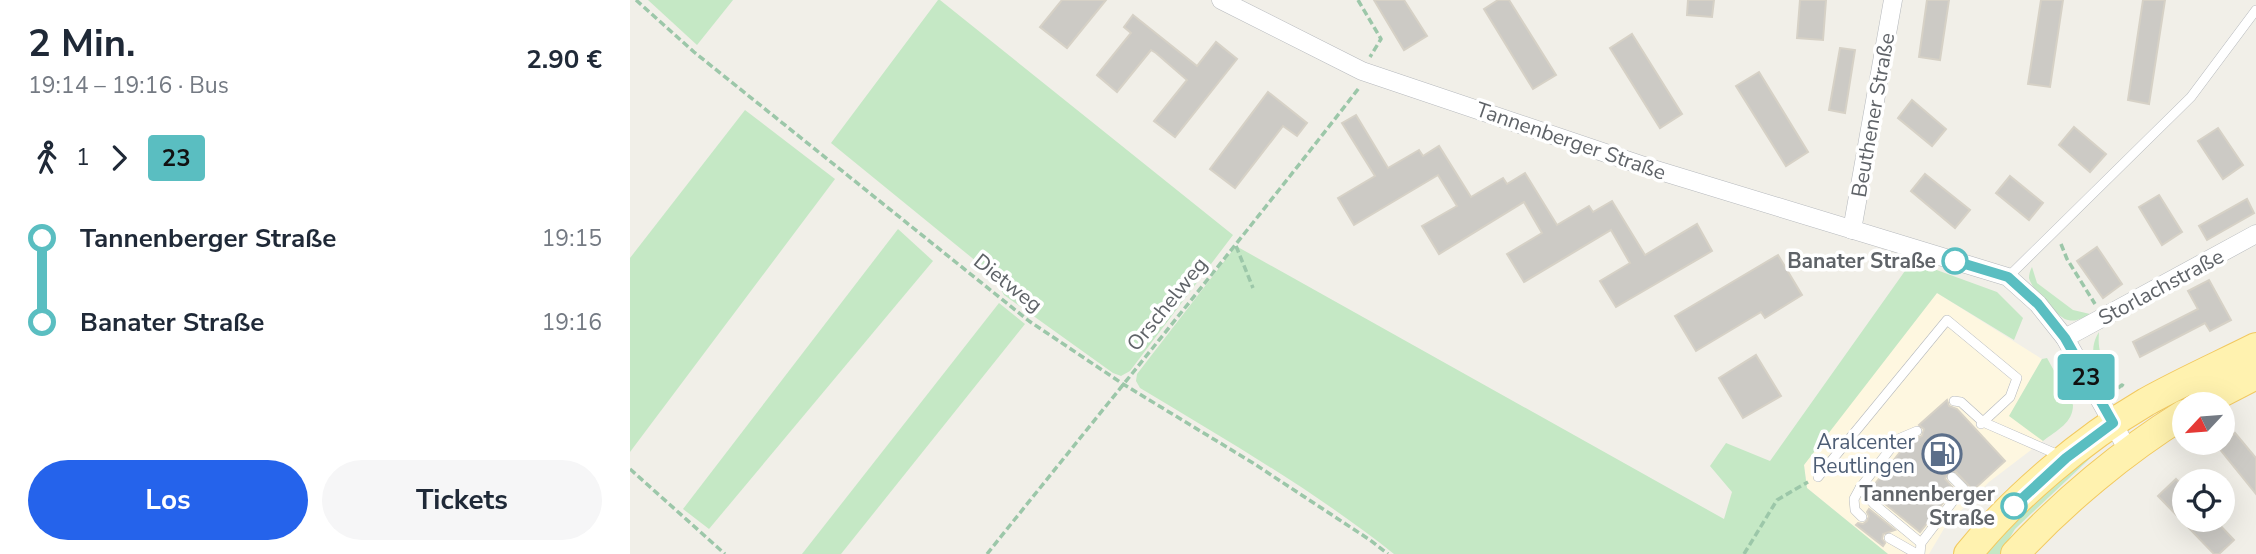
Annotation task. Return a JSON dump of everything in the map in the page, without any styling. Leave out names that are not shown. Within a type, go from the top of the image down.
[{"type":"main road","points":[[1968,554],[2028,492],[2066,458],[2113,423],[2146,403],[2256,347]]},
{"type":"main road","points":[[2223,392],[2256,375]]},
{"type":"main road","points":[[2015,554],[2091,483],[2172,422]]},
{"type":"street","name":"Tannenberger Straße","points":[[1221,0],[1366,72],[1650,168],[2008,277],[2038,304],[2065,338],[2129,452]]},
{"type":"street","name":"Beuthener Straße","points":[[1852,230],[1893,0]]},
{"type":"street","name":"Storlachstraße","points":[[2065,338],[2256,234]]},
{"type":"lane","points":[[2008,277],[2191,97],[2256,10]]},
{"type":"lane","points":[[1818,477],[1947,320],[2017,378],[2010,397],[1981,424]]},
{"type":"lane","points":[[1954,401],[1961,402],[1981,424],[2066,458]]},
{"type":"lane","points":[[1862,517],[1855,510],[1854,499],[1860,488],[1898,439],[1917,431]]},
{"type":"lane","points":[[1889,538],[1919,554],[1921,544],[1963,488],[1952,477]]},
{"type":"lane","points":[[1860,488],[1874,504],[1921,544]]},
{"type":"path","name":"Dietweg","points":[[636,0],[705,61],[1029,321],[1123,384],[1253,463],[1388,554]]},
{"type":"path","name":"Orschelweg","points":[[987,554],[1236,246],[1366,72],[1381,39],[1358,0]]},
{"type":"path","points":[[2053,233],[2061,241],[2067,259],[2095,305],[2094,310]]},
{"type":"path","points":[[1236,246],[1253,288]]},
{"type":"path","points":[[630,469],[725,554]]},
{"type":"path","points":[[1744,554],[1776,500],[1818,477]]},
{"type":"shaded area","points":[[1937,293],[2042,359],[2010,415],[2043,441],[1989,482],[1945,527],[1929,554],[1888,554],[1807,488],[1804,465]]},
{"type":"green space","points":[[648,0],[733,0],[697,45]]},
{"type":"green space","points":[[938,0],[1233,235],[1130,371],[1121,376],[1004,295],[993,275],[831,143]]},
{"type":"green space","points":[[745,110],[835,179],[630,452],[630,258]]},
{"type":"green space","points":[[898,229],[933,261],[709,529],[683,509]]},
{"type":"green space","points":[[1236,246],[1724,519],[1732,492],[1710,466],[1726,443],[1770,461],[1912,261],[1997,292],[2023,318],[2014,340],[1937,293],[1804,465],[1807,488],[1888,554],[1394,554],[1302,488],[1140,388],[1136,381],[1137,374]]},
{"type":"green space","points":[[2032,267],[2037,283],[2073,310],[2090,314],[2071,320],[2058,314],[2031,283],[2029,277]]},
{"type":"green space","points":[[999,303],[1025,324],[841,554],[802,554]]},
{"type":"green space","points":[[2099,332],[2100,352],[2115,379],[2113,383],[2098,366],[2093,353]]},
{"type":"green space","points":[[2047,358],[2073,405],[2067,421],[2043,441],[2009,416],[2042,359]]},
{"type":"green space","points":[[2101,448],[2015,529],[2000,554],[1983,554],[2035,500]]},
{"type":"building","points":[[1062,0],[1106,0],[1067,48],[1040,27]]},
{"type":"building","points":[[1374,0],[1404,0],[1427,36],[1404,50]]},
{"type":"building","points":[[1498,0],[1509,0],[1556,75],[1533,89],[1484,9]]},
{"type":"building","points":[[1688,0],[1714,0],[1712,17],[1687,15]]},
{"type":"building","points":[[1800,0],[1826,0],[1823,40],[1797,38]]},
{"type":"building","points":[[1927,0],[1949,0],[1940,60],[1919,57]]},
{"type":"building","points":[[2041,0],[2063,0],[2050,87],[2028,84]]},
{"type":"building","points":[[2143,0],[2165,0],[2149,104],[2128,100]]},
{"type":"building","points":[[1133,15],[1197,66],[1216,42],[1237,59],[1175,137],[1154,121],[1187,80],[1156,53],[1151,50],[1117,92],[1097,75],[1131,33],[1124,27]]},
{"type":"building","points":[[1632,34],[1682,114],[1660,128],[1610,48]]},
{"type":"building","points":[[1840,48],[1855,50],[1845,113],[1829,110]]},
{"type":"building","points":[[1759,72],[1808,152],[1786,166],[1736,86]]},
{"type":"building","points":[[1268,92],[1307,123],[1297,136],[1283,126],[1235,188],[1210,169]]},
{"type":"building","points":[[1912,100],[1946,129],[1932,146],[1898,118]]},
{"type":"building","points":[[1356,115],[1388,168],[1419,150],[1423,156],[1439,146],[1471,197],[1503,178],[1507,184],[1525,173],[1557,225],[1589,206],[1593,212],[1612,201],[1645,255],[1697,224],[1712,251],[1616,307],[1600,281],[1630,263],[1611,230],[1524,282],[1507,254],[1542,233],[1524,202],[1439,254],[1422,226],[1457,206],[1438,175],[1354,225],[1338,198],[1375,176],[1342,123]]},
{"type":"building","points":[[2074,127],[2106,154],[2090,172],[2059,145]]},
{"type":"building","points":[[2218,128],[2243,165],[2223,179],[2198,141]]},
{"type":"building","points":[[1925,174],[1970,210],[1955,228],[1911,191]]},
{"type":"building","points":[[2010,176],[2043,203],[2029,220],[1996,193]]},
{"type":"building","points":[[2159,195],[2182,232],[2162,245],[2139,207]]},
{"type":"building","points":[[2247,199],[2254,213],[2207,240],[2199,226]]},
{"type":"building","points":[[2097,247],[2122,284],[2103,298],[2077,261]]},
{"type":"building","points":[[1778,255],[1802,295],[1765,318],[1761,312],[1696,351],[1675,316]]},
{"type":"building","points":[[2209,280],[2231,320],[2210,331],[2205,323],[2140,357],[2133,342],[2198,309],[2188,291]]},
{"type":"building","points":[[1756,355],[1781,396],[1743,418],[1719,378]]},
{"type":"building","points":[[1947,400],[1949,406],[1957,409],[2005,461],[1973,490],[1956,472],[1948,472],[1945,479],[1954,489],[1920,532],[1879,499],[1871,489],[1908,442],[1922,436],[1924,429],[1919,425]]},
{"type":"building","points":[[2235,433],[2256,458],[2256,494],[2224,455],[2235,455]]},
{"type":"building","points":[[2172,483],[2172,510],[2158,496]]},
{"type":"building","points":[[1869,509],[1895,530],[1883,534],[1883,546],[1856,525],[1867,521]]},
{"type":"building","points":[[2193,532],[2226,532],[2234,540],[2219,554],[2214,554]]},
{"type":"bus line","name":"23","points":[[1955,261],[2008,277],[2038,304],[2065,338],[2113,423],[2066,458],[2014,506]]},
{"type":"place","name":"Banater Straße","points":[[1955,261]]},
{"type":"place","name":"Aralcenter Reutlingen","points":[[1942,454]]},
{"type":"place","name":"Tannenberger Straße","points":[[2014,506]]}]
